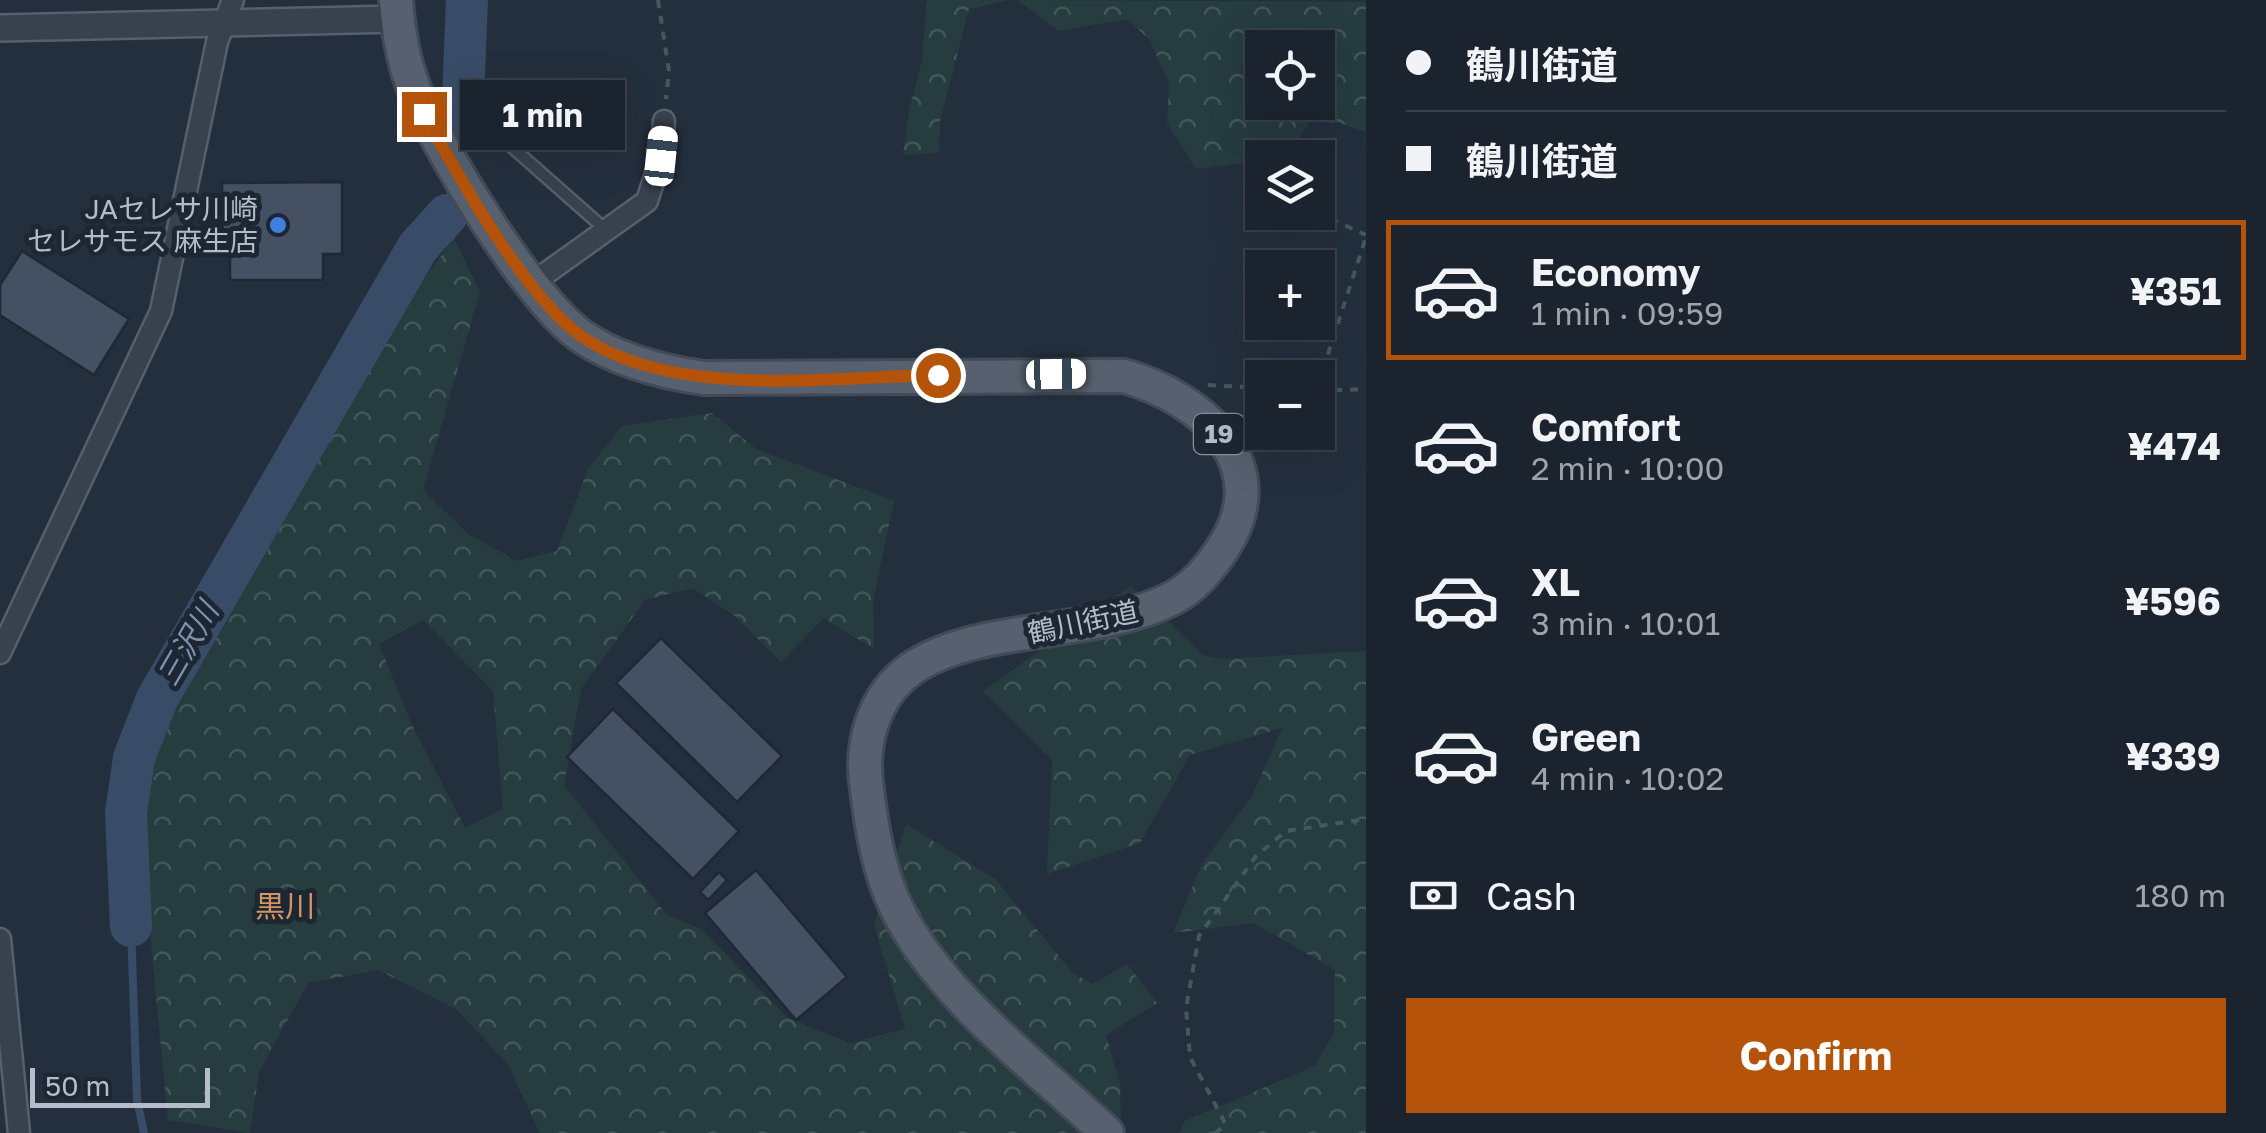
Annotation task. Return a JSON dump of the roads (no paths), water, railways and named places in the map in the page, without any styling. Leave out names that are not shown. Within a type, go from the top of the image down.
[{"type":"main road","name":"鶴川街道","points":[[397,9],[411,81],[424,114],[531,284],[580,335],[611,353],[675,374],[704,378],[1124,376],[1176,396],[1210,422],[1240,468],[1244,499],[1232,536],[1204,575],[1174,598],[1138,612],[949,650],[910,670],[887,695],[868,727],[863,762],[881,869],[918,946],[946,982],[1107,1133]]},
{"type":"street","points":[[0,653],[161,311],[222,26],[233,0]]},
{"type":"street","points":[[0,28],[222,26],[397,9]]},
{"type":"street","points":[[531,284],[647,201],[661,156],[664,121]]},
{"type":"street","points":[[0,939],[19,1133]]},
{"type":"lane","points":[[504,140],[607,230]]},
{"type":"waterway","name":"三沢川","points":[[462,123],[467,0]]},
{"type":"waterway","name":"三沢川","points":[[131,926],[126,813],[134,758],[157,699],[418,247],[447,215]]},
{"type":"waterway","name":"三沢川","points":[[131,926],[137,1100],[144,1133]]},
{"type":"place","name":"JAセレサ川崎 セレサモス 麻生店","points":[[278,225]]},
{"type":"district","name":"黒川","points":[[285,907]]}]
